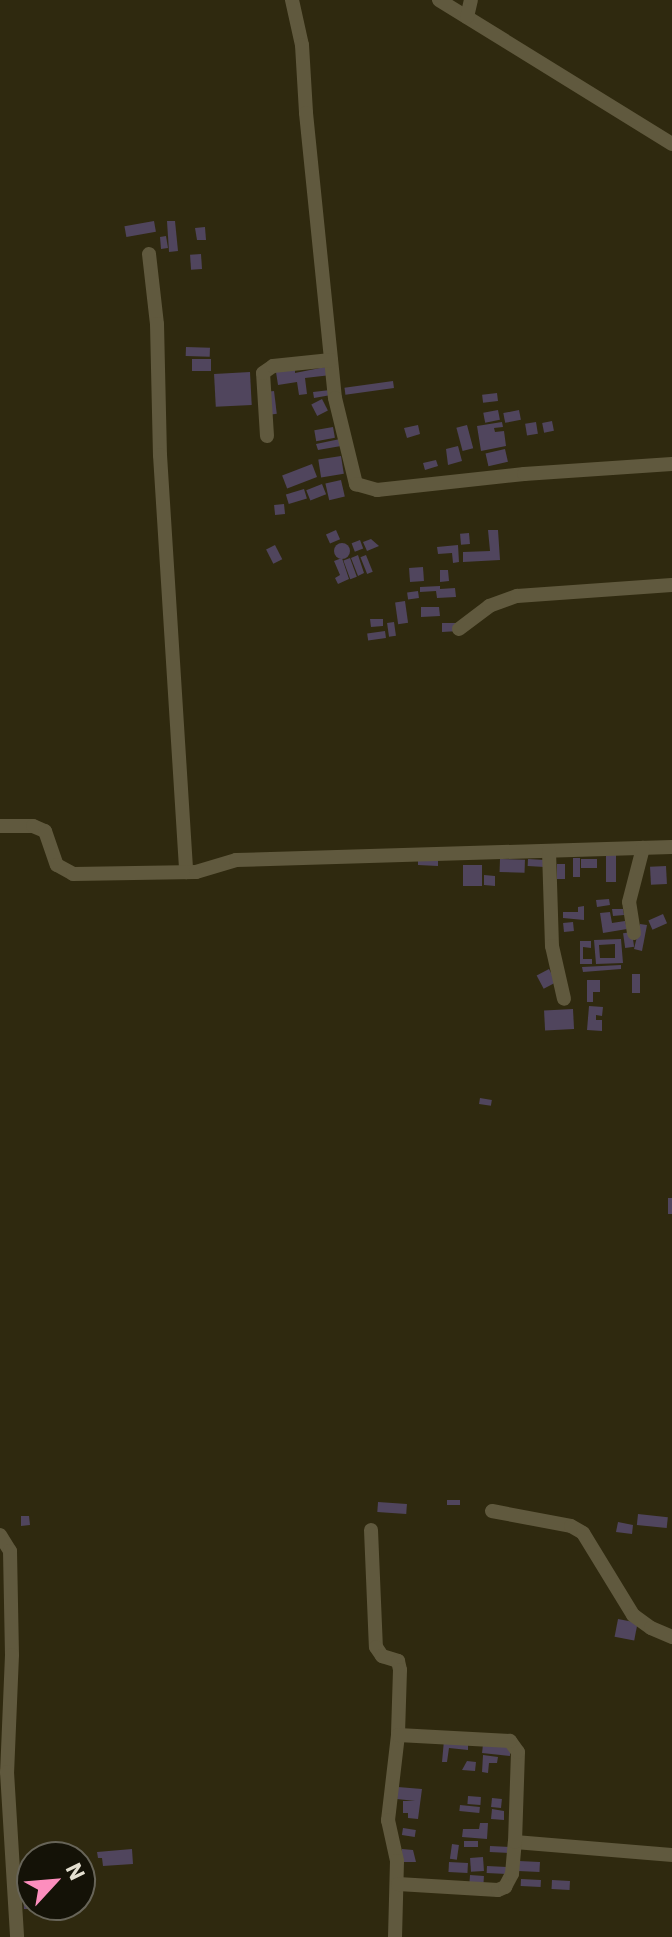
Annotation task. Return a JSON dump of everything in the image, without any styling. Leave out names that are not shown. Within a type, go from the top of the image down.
[{"type":"street","points":[[292,0],[302,45],[331,360],[352,478],[362,488],[377,490],[508,475],[672,464]]},
{"type":"street","points":[[439,0],[672,144]]},
{"type":"street","points":[[467,17],[471,0]]},
{"type":"street","points":[[149,254],[157,324],[160,455],[186,872]]},
{"type":"street","points":[[267,436],[263,373],[273,366],[331,360]]},
{"type":"street","points":[[459,629],[489,606],[517,596],[672,585]]},
{"type":"street","points":[[0,826],[33,826],[45,831],[57,865],[66,873],[186,872],[236,860],[672,847]]},
{"type":"street","points":[[634,933],[629,902],[643,848]]},
{"type":"street","points":[[549,851],[552,946],[564,999]]},
{"type":"street","points":[[492,1511],[571,1526],[583,1533],[633,1615],[651,1628],[672,1637]]},
{"type":"street","points":[[371,1530],[376,1647],[382,1656],[398,1661],[400,1670],[398,1735],[388,1820],[396,1850],[395,1937]]},
{"type":"street","points":[[0,1535],[10,1551],[12,1655],[3,1772],[17,1937]]},
{"type":"street","points":[[398,1735],[514,1743],[518,1752],[515,1842],[509,1883],[498,1890],[398,1884]]},
{"type":"street","points":[[515,1842],[672,1855]]},
{"type":"building","points":[[154,221],[156,232],[126,237],[124,226]]},
{"type":"building","points":[[167,221],[175,221],[178,251],[169,252]]},
{"type":"building","points":[[205,227],[206,240],[197,240],[195,228]]},
{"type":"building","points":[[166,236],[168,248],[161,249],[160,237]]},
{"type":"building","points":[[201,254],[202,269],[191,270],[190,255]]},
{"type":"building","points":[[186,347],[210,348],[210,357],[186,356]]},
{"type":"building","points":[[192,359],[211,359],[211,371],[192,371]]},
{"type":"building","points":[[330,366],[331,375],[305,378],[307,394],[299,395],[297,382],[278,385],[276,372],[295,369],[295,373]]},
{"type":"building","points":[[250,372],[252,405],[216,407],[214,374]]},
{"type":"building","points":[[393,381],[394,388],[345,395],[344,388]]},
{"type":"building","points":[[330,390],[331,395],[314,398],[313,392]]},
{"type":"building","points":[[274,391],[277,414],[268,415],[265,392]]},
{"type":"building","points":[[497,393],[498,401],[483,403],[482,395]]},
{"type":"building","points":[[322,399],[328,411],[317,416],[311,404]]},
{"type":"building","points":[[498,410],[500,420],[485,423],[483,413]]},
{"type":"building","points":[[519,410],[521,420],[505,423],[503,413]]},
{"type":"building","points":[[552,421],[554,431],[544,433],[542,423]]},
{"type":"building","points":[[502,422],[503,427],[494,428],[495,432],[504,431],[506,446],[481,451],[477,426]]},
{"type":"building","points":[[536,422],[538,434],[527,436],[525,424]]},
{"type":"building","points":[[418,425],[420,434],[407,438],[404,428]]},
{"type":"building","points":[[467,425],[473,448],[463,451],[456,428]]},
{"type":"building","points":[[333,427],[335,438],[316,441],[314,430]]},
{"type":"building","points":[[340,439],[341,446],[318,450],[316,444]]},
{"type":"building","points":[[458,446],[462,461],[448,465],[446,449]]},
{"type":"building","points":[[505,449],[508,462],[488,466],[486,453]]},
{"type":"building","points":[[341,456],[344,474],[321,477],[318,460]]},
{"type":"building","points":[[436,460],[438,466],[425,470],[423,463]]},
{"type":"building","points":[[312,464],[317,477],[287,489],[282,475]]},
{"type":"building","points":[[341,480],[345,497],[329,500],[325,484]]},
{"type":"building","points":[[322,484],[326,494],[310,501],[306,490]]},
{"type":"building","points":[[304,489],[307,499],[289,504],[286,495]]},
{"type":"building","points":[[284,504],[285,514],[275,515],[274,505]]},
{"type":"building","points":[[336,530],[340,539],[330,544],[326,534]]},
{"type":"building","points":[[488,530],[498,530],[500,560],[463,562],[463,552],[490,551]]},
{"type":"building","points":[[469,533],[470,544],[461,545],[460,534]]},
{"type":"building","points":[[371,539],[379,546],[367,551],[363,542]]},
{"type":"building","points":[[360,540],[363,548],[355,552],[352,543]]},
{"type":"building","points":[[342,543],[348,545],[348,557],[342,559],[336,557],[334,551],[336,545]]},
{"type":"building","points":[[275,545],[282,559],[273,564],[266,550]]},
{"type":"building","points":[[458,545],[459,562],[453,563],[452,553],[438,554],[437,547]]},
{"type":"building","points":[[358,555],[364,573],[358,576],[351,558]]},
{"type":"building","points":[[366,555],[373,572],[367,574],[360,557]]},
{"type":"building","points":[[342,558],[349,579],[338,584],[335,578],[340,575],[334,561]]},
{"type":"building","points":[[350,558],[357,577],[350,579],[343,560]]},
{"type":"building","points":[[423,567],[424,581],[410,582],[409,568]]},
{"type":"building","points":[[440,570],[448,570],[449,581],[440,582]]},
{"type":"building","points":[[440,586],[440,589],[455,588],[456,597],[437,598],[436,591],[420,592],[420,587]]},
{"type":"building","points":[[418,591],[419,598],[408,599],[407,593]]},
{"type":"building","points":[[405,601],[408,623],[398,624],[395,602]]},
{"type":"building","points":[[421,607],[439,607],[440,616],[421,617]]},
{"type":"building","points":[[370,619],[383,619],[383,626],[371,627]]},
{"type":"building","points":[[394,622],[396,636],[389,637],[387,623]]},
{"type":"building","points":[[442,623],[458,623],[459,631],[442,632]]},
{"type":"building","points":[[385,631],[386,638],[368,640],[367,634]]},
{"type":"building","points":[[606,854],[616,854],[616,882],[606,882]]},
{"type":"building","points":[[573,858],[580,858],[580,877],[573,877]]},
{"type":"building","points":[[500,859],[525,860],[525,873],[500,872]]},
{"type":"building","points":[[528,859],[545,860],[545,867],[528,866]]},
{"type":"building","points":[[581,859],[597,859],[597,868],[581,868]]},
{"type":"building","points":[[418,860],[438,860],[438,866],[418,865]]},
{"type":"building","points":[[557,864],[565,864],[565,879],[557,879]]},
{"type":"building","points":[[463,865],[482,865],[482,886],[463,886]]},
{"type":"building","points":[[666,866],[667,884],[651,885],[650,867]]},
{"type":"building","points":[[484,875],[495,876],[495,886],[484,885]]},
{"type":"building","points":[[609,899],[610,905],[597,907],[596,900]]},
{"type":"building","points":[[584,906],[584,920],[563,918],[563,912],[578,912],[578,907]]},
{"type":"building","points":[[612,909],[623,909],[624,915],[613,916]]},
{"type":"building","points":[[610,912],[612,923],[625,921],[627,929],[603,933],[600,913]]},
{"type":"building","points":[[663,914],[667,923],[652,930],[648,921]]},
{"type":"building","points":[[573,922],[574,931],[564,932],[563,923]]},
{"type":"building","points":[[640,924],[647,925],[642,951],[634,949]]},
{"type":"building","points":[[632,932],[634,947],[625,948],[623,933]]},
{"type":"building","points":[[621,939],[623,963],[596,964],[594,940]],"holes":[[[615,944],[615,958],[600,958],[599,945]]]},
{"type":"building","points":[[580,941],[591,941],[591,948],[583,947],[583,959],[592,959],[592,964],[580,964]]},
{"type":"building","points":[[621,965],[621,969],[583,972],[582,967]]},
{"type":"building","points":[[549,969],[556,982],[544,989],[537,976]]},
{"type":"building","points":[[632,974],[640,974],[640,993],[632,993]]},
{"type":"building","points":[[587,980],[600,980],[600,992],[593,992],[593,1002],[587,1002]]},
{"type":"building","points":[[589,1006],[603,1007],[602,1016],[596,1015],[596,1020],[602,1020],[602,1031],[587,1030]]},
{"type":"building","points":[[573,1009],[574,1029],[545,1030],[544,1011]]},
{"type":"building","points":[[480,1098],[492,1100],[491,1106],[479,1104]]},
{"type":"building","points":[[668,1198],[672,1198],[672,1214],[668,1214]]},
{"type":"building","points":[[447,1500],[460,1500],[460,1505],[447,1505]]},
{"type":"building","points":[[378,1502],[407,1504],[406,1514],[377,1512]]},
{"type":"building","points":[[638,1514],[668,1517],[667,1528],[637,1525]]},
{"type":"building","points":[[21,1516],[29,1516],[30,1525],[21,1526]]},
{"type":"building","points":[[618,1522],[633,1525],[632,1534],[616,1532]]},
{"type":"building","points":[[618,1619],[638,1623],[634,1640],[615,1637]]},
{"type":"building","points":[[444,1740],[468,1743],[468,1750],[449,1748],[447,1762],[442,1762]]},
{"type":"building","points":[[483,1744],[511,1747],[510,1756],[482,1753]]},
{"type":"building","points":[[483,1755],[498,1757],[497,1763],[489,1763],[488,1773],[482,1772]]},
{"type":"building","points":[[467,1761],[476,1762],[475,1771],[462,1770]]},
{"type":"building","points":[[398,1787],[422,1789],[418,1819],[408,1818],[408,1813],[403,1813],[403,1801],[415,1801],[397,1799]]},
{"type":"building","points":[[468,1796],[481,1797],[480,1805],[467,1804]]},
{"type":"building","points":[[492,1798],[502,1799],[501,1808],[491,1807]]},
{"type":"building","points":[[460,1805],[480,1807],[479,1813],[459,1811]]},
{"type":"building","points":[[492,1809],[504,1811],[504,1820],[491,1819]]},
{"type":"building","points":[[480,1823],[488,1823],[487,1839],[462,1837],[463,1829],[479,1829]]},
{"type":"building","points":[[403,1828],[416,1830],[415,1837],[402,1835]]},
{"type":"building","points":[[464,1841],[478,1841],[478,1847],[464,1847]]},
{"type":"building","points":[[452,1844],[459,1845],[457,1860],[450,1859]]},
{"type":"building","points":[[490,1846],[510,1847],[510,1853],[490,1852]]},
{"type":"building","points":[[132,1849],[133,1864],[103,1866],[102,1858],[98,1858],[97,1852]]},
{"type":"building","points":[[402,1849],[413,1850],[416,1862],[402,1862]]},
{"type":"building","points":[[483,1857],[484,1871],[471,1872],[470,1858]]},
{"type":"building","points":[[519,1861],[540,1862],[539,1872],[518,1871]]},
{"type":"building","points":[[449,1862],[468,1863],[467,1873],[448,1872]]},
{"type":"building","points":[[487,1866],[507,1867],[507,1874],[487,1873]]},
{"type":"building","points":[[470,1875],[484,1876],[483,1886],[469,1885]]},
{"type":"building","points":[[521,1879],[541,1880],[541,1887],[521,1886]]},
{"type":"building","points":[[552,1880],[570,1881],[570,1890],[552,1889]]}]
